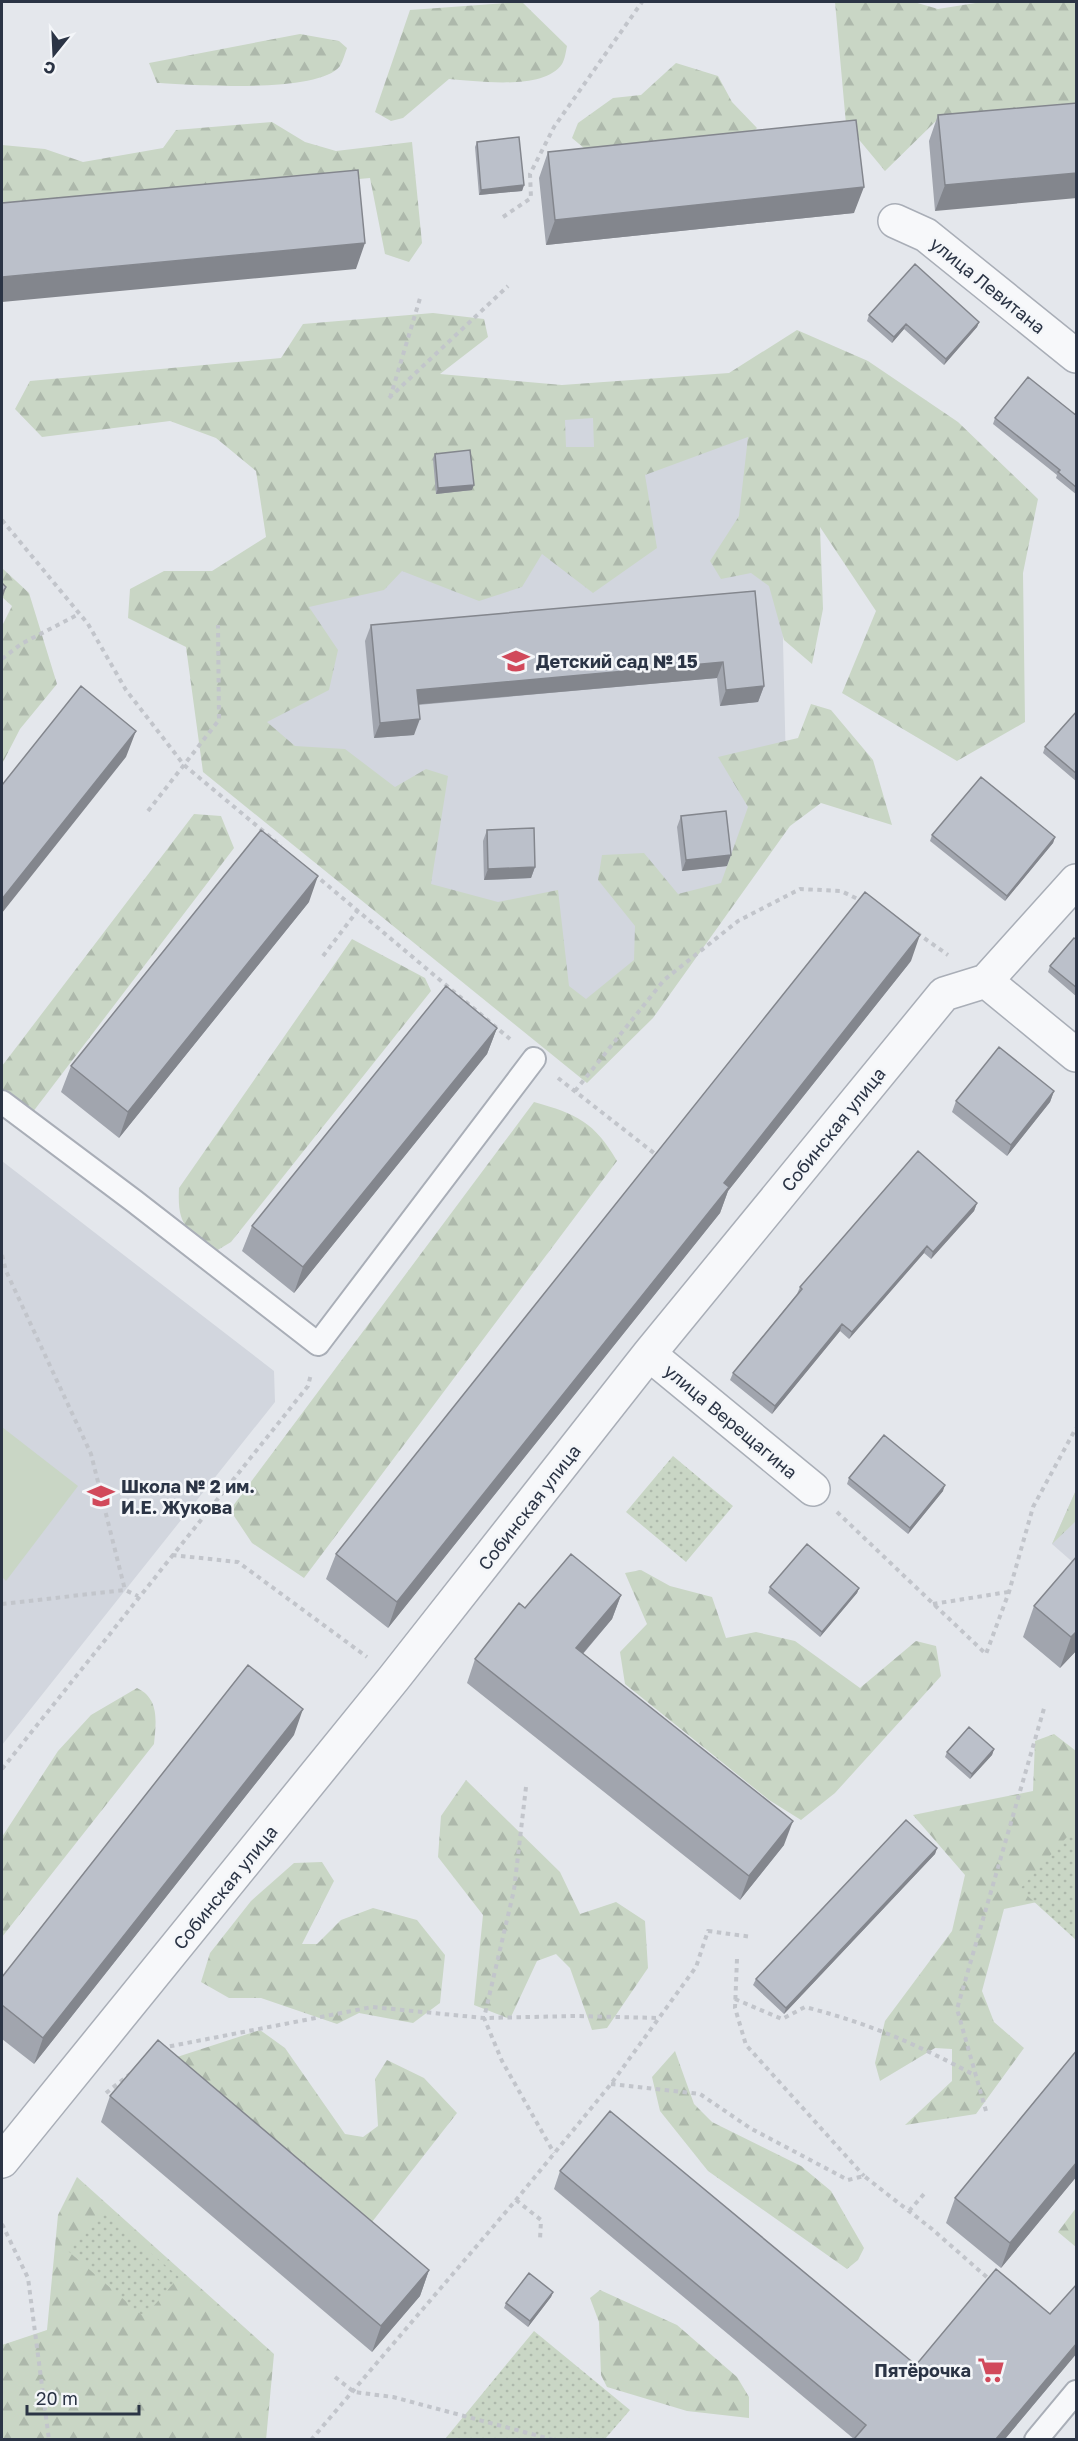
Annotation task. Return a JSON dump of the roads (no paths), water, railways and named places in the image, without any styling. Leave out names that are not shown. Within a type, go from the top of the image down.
[{"type":"street","name":"улица Левитана","points":[[895,220],[926,235],[1077,356]]},
{"type":"street","points":[[1077,881],[986,981],[1077,1055]]},
{"type":"street","name":"Собинская улица","points":[[2,2161],[394,1678],[649,1354],[944,994],[986,981]]},
{"type":"street","name":"улица Верещагина","points":[[649,1354],[813,1489]]},
{"type":"lane","points":[[2,1102],[318,1344],[534,1059]]},
{"type":"lane","points":[[1036,2439],[1077,2392]]},
{"type":"place","name":"Детский сад № 15","points":[[516,661]]},
{"type":"place","name":"Школа № 2 им. И.Е. Жукова","points":[[101,1496]]},
{"type":"place","name":"Пятёрочка","points":[[991,2370]]}]
